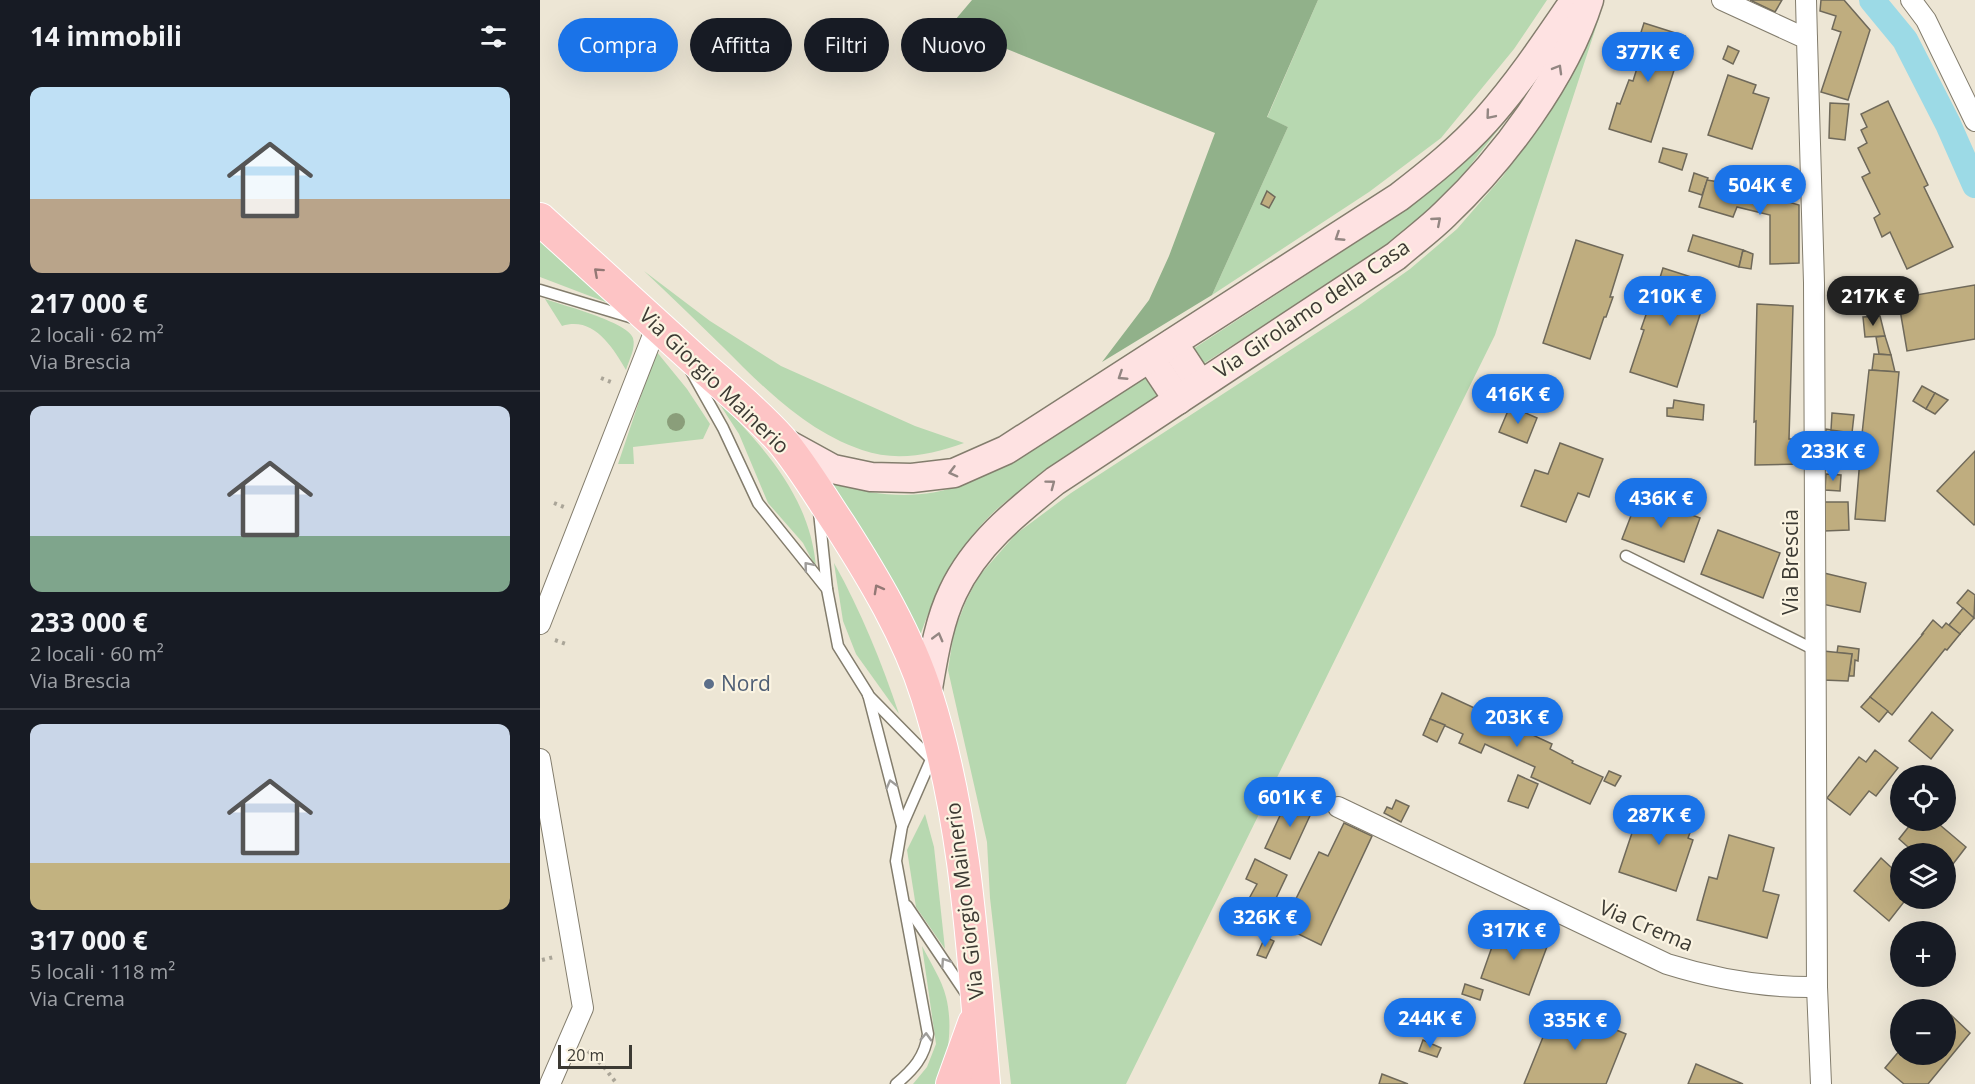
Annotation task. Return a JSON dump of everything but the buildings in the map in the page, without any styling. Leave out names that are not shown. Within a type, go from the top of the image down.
[{"type":"main road","name":"Via Girolamo della Casa","points":[[781,441],[833,469],[871,477],[912,478],[954,473],[1006,450],[1400,197],[1439,166],[1485,121],[1521,77],[1575,0]]},
{"type":"main road","name":"Via Girolamo della Casa","points":[[927,694],[937,640],[952,593],[967,566],[989,537],[1055,481],[1396,256],[1445,215],[1486,171],[1524,122],[1560,66],[1585,14],[1589,0]]},
{"type":"main road","name":"Via Giorgio Mainerio","points":[[540,219],[781,441],[817,491],[881,594],[902,635],[927,694],[939,757],[959,829],[966,878],[984,1084]]},
{"type":"main road","points":[[1162,351],[1189,392]]},
{"type":"main road","points":[[952,1084],[978,1010]]},
{"type":"street","points":[[1722,0],[1807,39]]},
{"type":"street","name":"Via Brescia","points":[[1806,0],[1814,283],[1817,987],[1821,1084]]},
{"type":"street","points":[[1911,0],[1926,20],[1975,121]]},
{"type":"street","points":[[540,624],[665,333]]},
{"type":"street","points":[[540,759],[583,1008],[550,1084]]},
{"type":"street","name":"Via Crema","points":[[1338,807],[1667,964],[1699,974],[1744,981],[1788,987],[1817,987]]},
{"type":"lane","points":[[540,290],[665,333],[723,428],[758,503],[827,589]]},
{"type":"lane","points":[[817,491],[827,589],[838,646],[868,694],[939,757],[902,826],[896,861],[928,1034],[924,1053],[917,1065],[896,1084]]},
{"type":"lane","points":[[1626,556],[1815,650]]},
{"type":"lane","points":[[868,694],[902,826]]},
{"type":"lane","points":[[903,901],[978,1010]]},
{"type":"green space","points":[[972,0],[1318,0],[1267,117],[1288,127],[1212,295],[1102,362],[1149,300],[1169,256],[1215,133],[1007,49],[1007,18],[957,18]]},
{"type":"green space","points":[[1318,0],[1547,0],[1514,49],[1441,138],[1369,192],[1212,295],[1288,127],[1267,118]]},
{"type":"green space","points":[[1600,15],[1495,335],[1126,1084],[1011,1084],[990,898],[987,842],[948,670],[954,632],[979,576],[1016,534],[1071,493],[1358,306],[1410,269],[1457,229],[1503,176],[1551,108]]},
{"type":"green space","points":[[1512,112],[1455,185],[1411,229],[1203,364],[1193,349],[1403,212]]},
{"type":"green space","points":[[540,238],[616,306],[540,277]]},
{"type":"green space","points":[[644,271],[710,321],[781,366],[915,426],[964,443],[926,454],[888,456],[862,450],[822,432],[770,393]]},
{"type":"green space","points":[[545,299],[607,320],[628,332],[633,338],[634,346],[626,370],[600,335],[583,325],[562,326]]},
{"type":"green space","points":[[656,351],[687,389],[710,424],[703,439],[633,447],[634,464],[618,464]]},
{"type":"green space","points":[[1146,376],[1160,397],[1010,498],[979,528],[954,561],[926,618],[919,639],[829,481],[893,495],[947,490],[998,469],[1025,454]]},
{"type":"green space","points":[[715,397],[766,453],[794,495],[805,518],[816,568],[803,543],[768,503],[739,434]]},
{"type":"green space","points":[[834,563],[870,637],[899,714],[856,654],[843,621]]},
{"type":"green space","points":[[925,814],[934,847],[945,949],[916,907],[907,850]]},
{"type":"green space","points":[[922,946],[942,984],[948,1008],[949,1041],[937,1084],[913,1084],[927,1067],[936,1044]]},
{"type":"waterway","points":[[1872,0],[1905,40],[1948,124],[1975,185]]},
{"type":"place","name":"Nord","points":[[709,684]]}]
